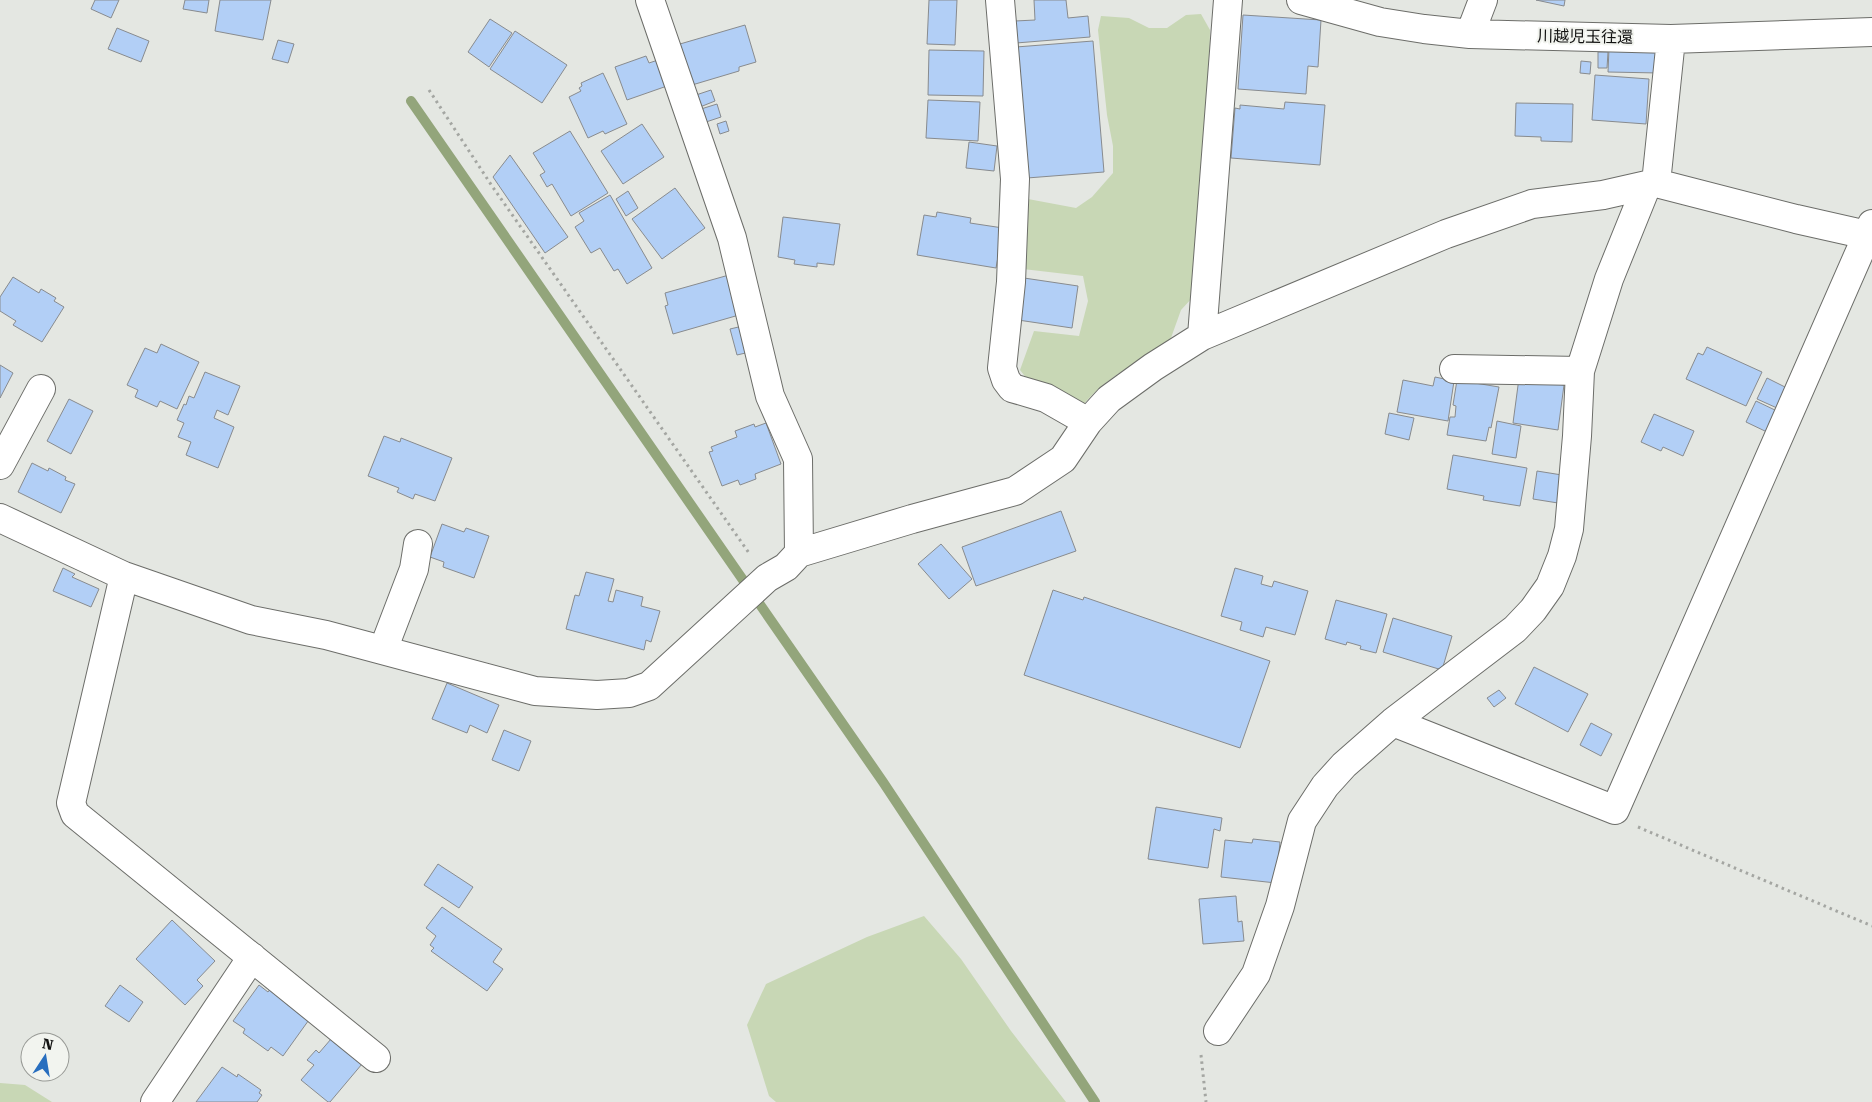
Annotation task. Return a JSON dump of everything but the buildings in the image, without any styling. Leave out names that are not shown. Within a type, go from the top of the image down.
[{"type":"street","points":[[650,0],[732,238],[770,396],[798,459],[799,553]]},
{"type":"street","points":[[1000,0],[1015,179],[1010,282],[1002,368],[1006,380],[1012,388],[1046,398],[1088,422]]},
{"type":"street","points":[[1202,336],[1228,0]]},
{"type":"street","name":"川越児玉往還","points":[[1301,0],[1380,22],[1470,34],[1671,38],[1872,32]]},
{"type":"street","points":[[1470,34],[1483,0]]},
{"type":"street","points":[[1218,1031],[1256,974],[1280,906],[1302,821],[1325,786],[1344,765],[1393,722],[1515,629],[1533,610],[1550,586],[1562,556],[1569,529],[1577,436],[1580,371],[1609,279],[1652,184],[1671,38]]},
{"type":"street","points":[[0,518],[124,576],[251,620],[326,635],[535,691],[597,695],[629,693],[649,686],[767,578],[786,567],[799,553],[912,519],[1015,491],[1063,459],[1088,422],[1110,399],[1153,367],[1202,336],[1446,234],[1532,204],[1603,195],[1652,184],[1870,232],[1615,810],[1393,722]]},
{"type":"street","points":[[1454,369],[1580,371]]},
{"type":"street","points":[[0,465],[41,389]]},
{"type":"street","points":[[383,650],[414,569],[418,544]]},
{"type":"street","points":[[124,576],[71,803],[75,814],[376,1058]]},
{"type":"street","points":[[155,1102],[252,956]]},
{"type":"path","points":[[429,90],[492,186],[767,578]]},
{"type":"path","points":[[1615,810],[1628,823],[1872,926]]},
{"type":"path","points":[[1206,1102],[1200,1048],[1218,1031]]},
{"type":"green space","points":[[1201,14],[1210,30],[1209,103],[1193,297],[1181,310],[1167,349],[1121,372],[1101,387],[1082,406],[1031,384],[1020,370],[1034,331],[1079,336],[1088,301],[1083,276],[1023,269],[1028,199],[1076,208],[1092,197],[1113,173],[1113,146],[1107,115],[1098,30],[1101,16],[1129,18],[1149,28],[1167,28],[1186,15]]},
{"type":"green space","points":[[924,916],[961,959],[1011,1031],[1066,1102],[776,1102],[769,1096],[747,1025],[766,984],[867,937]]},
{"type":"green space","points":[[0,1083],[25,1085],[52,1102],[0,1102]]},
{"type":"waterway","points":[[411,101],[883,782],[1095,1102]]}]
